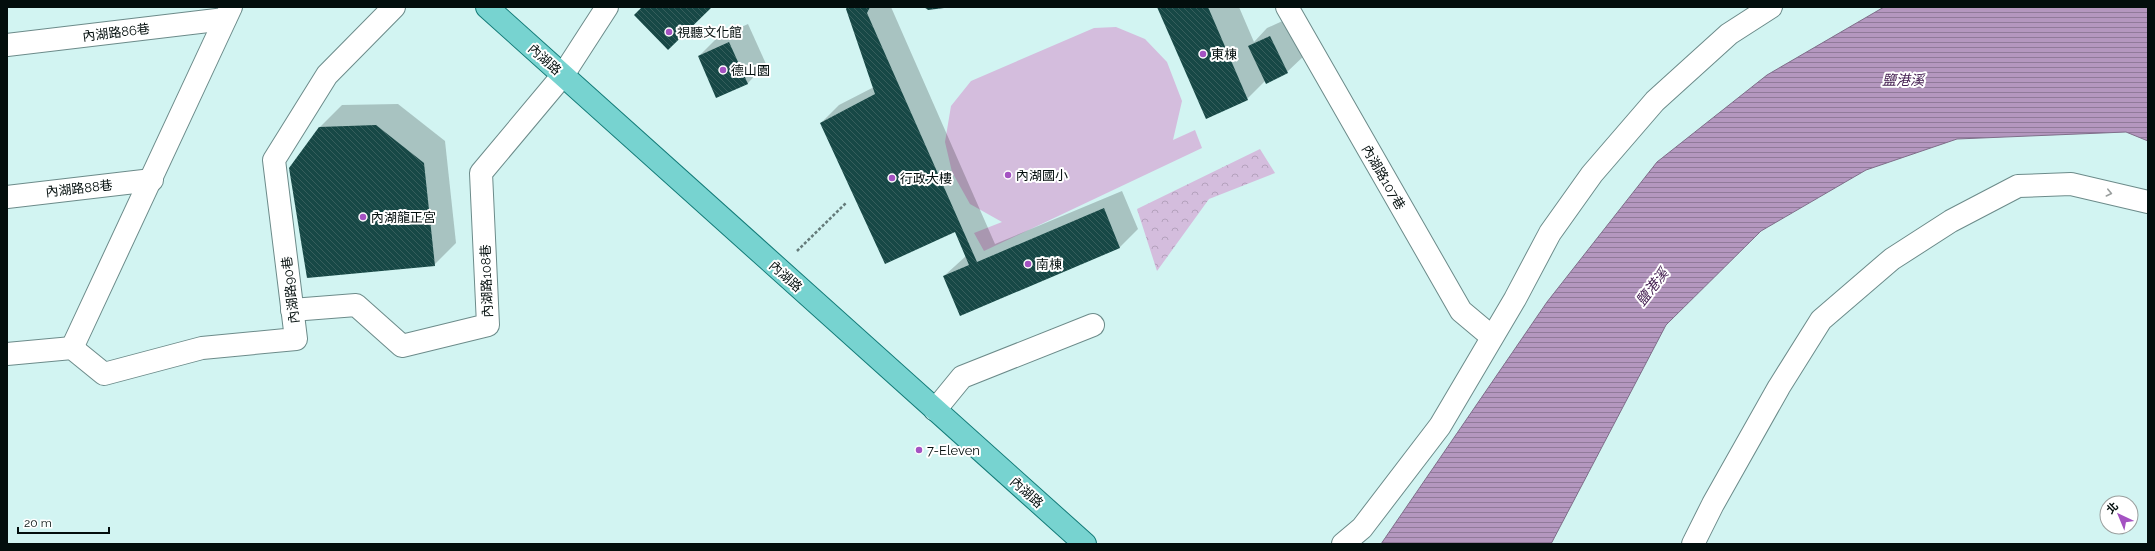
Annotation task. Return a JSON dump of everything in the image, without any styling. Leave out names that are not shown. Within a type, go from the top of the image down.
[{"type":"main road","name":"內湖路","points":[[487,7],[1085,544]]},
{"type":"street","name":"內湖路90巷","points":[[72,348],[104,374],[202,348],[296,339],[274,160],[327,75],[394,7]]},
{"type":"street","points":[[563,75],[607,7]]},
{"type":"street","name":"內湖路107巷","points":[[1287,7],[1461,311],[1492,337]]},
{"type":"street","points":[[1344,544],[1362,528],[1440,426],[1550,233],[1592,174],[1655,101],[1729,34],[1771,7]]},
{"type":"street","points":[[7,354],[72,348],[152,180],[228,13]]},
{"type":"street","name":"內湖路86巷","points":[[7,45],[228,13]]},
{"type":"street","name":"內湖路108巷","points":[[292,310],[356,305],[402,346],[488,325],[482,173],[563,75]]},
{"type":"street","name":"內湖路88巷","points":[[7,197],[152,180]]},
{"type":"street","points":[[1693,544],[1712,504],[1779,387],[1821,320],[1892,259],[1951,221],[2018,186],[2071,184],[2148,202]]},
{"type":"street","points":[[935,410],[962,377],[1092,325]]},
{"type":"path","points":[[779,270],[846,203]]},
{"type":"green space","points":[[1116,27],[1145,39],[1167,62],[1182,101],[1173,140],[1195,130],[1202,148],[984,251],[974,233],[1002,222],[970,204],[952,172],[945,142],[951,106],[971,81],[1094,28]]},
{"type":"green space","points":[[1260,149],[1275,173],[1209,199],[1157,271],[1137,209]]},
{"type":"water","name":"鹽港溪","points":[[1884,7],[2148,7],[2148,141],[2126,132],[1957,139],[1866,170],[1761,231],[1666,325],[1551,544],[1381,544],[1547,302],[1657,162],[1767,75]]},
{"type":"building","name":"視聽文化館","points":[[642,7],[712,7],[668,50],[634,15]]},
{"type":"building","name":"行政大樓","points":[[847,7],[870,7],[867,13],[977,262],[1104,208],[1120,248],[960,316],[943,276],[969,265],[955,232],[885,264],[820,123],[875,94],[846,9]]},
{"type":"building","points":[[924,7],[944,7],[944,8],[928,10]]},
{"type":"building","name":"東棟","points":[[1157,7],[1208,7],[1248,100],[1206,119]]},
{"type":"building","points":[[1270,36],[1288,73],[1266,84],[1248,46]]},
{"type":"building","name":"德山園","points":[[729,42],[748,84],[716,98],[698,56]]},
{"type":"building","name":"內湖龍正宮","points":[[376,125],[424,163],[435,266],[307,278],[289,168],[319,127]]},
{"type":"place","name":"視聽文化館","points":[[669,32]]},
{"type":"place","name":"東棟","points":[[1203,54]]},
{"type":"place","name":"德山園","points":[[723,70]]},
{"type":"place","name":"內湖國小","points":[[1008,175]]},
{"type":"place","name":"行政大樓","points":[[892,178]]},
{"type":"place","name":"內湖龍正宮","points":[[363,217]]},
{"type":"place","name":"南棟","points":[[1028,264]]},
{"type":"place","name":"7-Eleven","points":[[919,450]]}]
